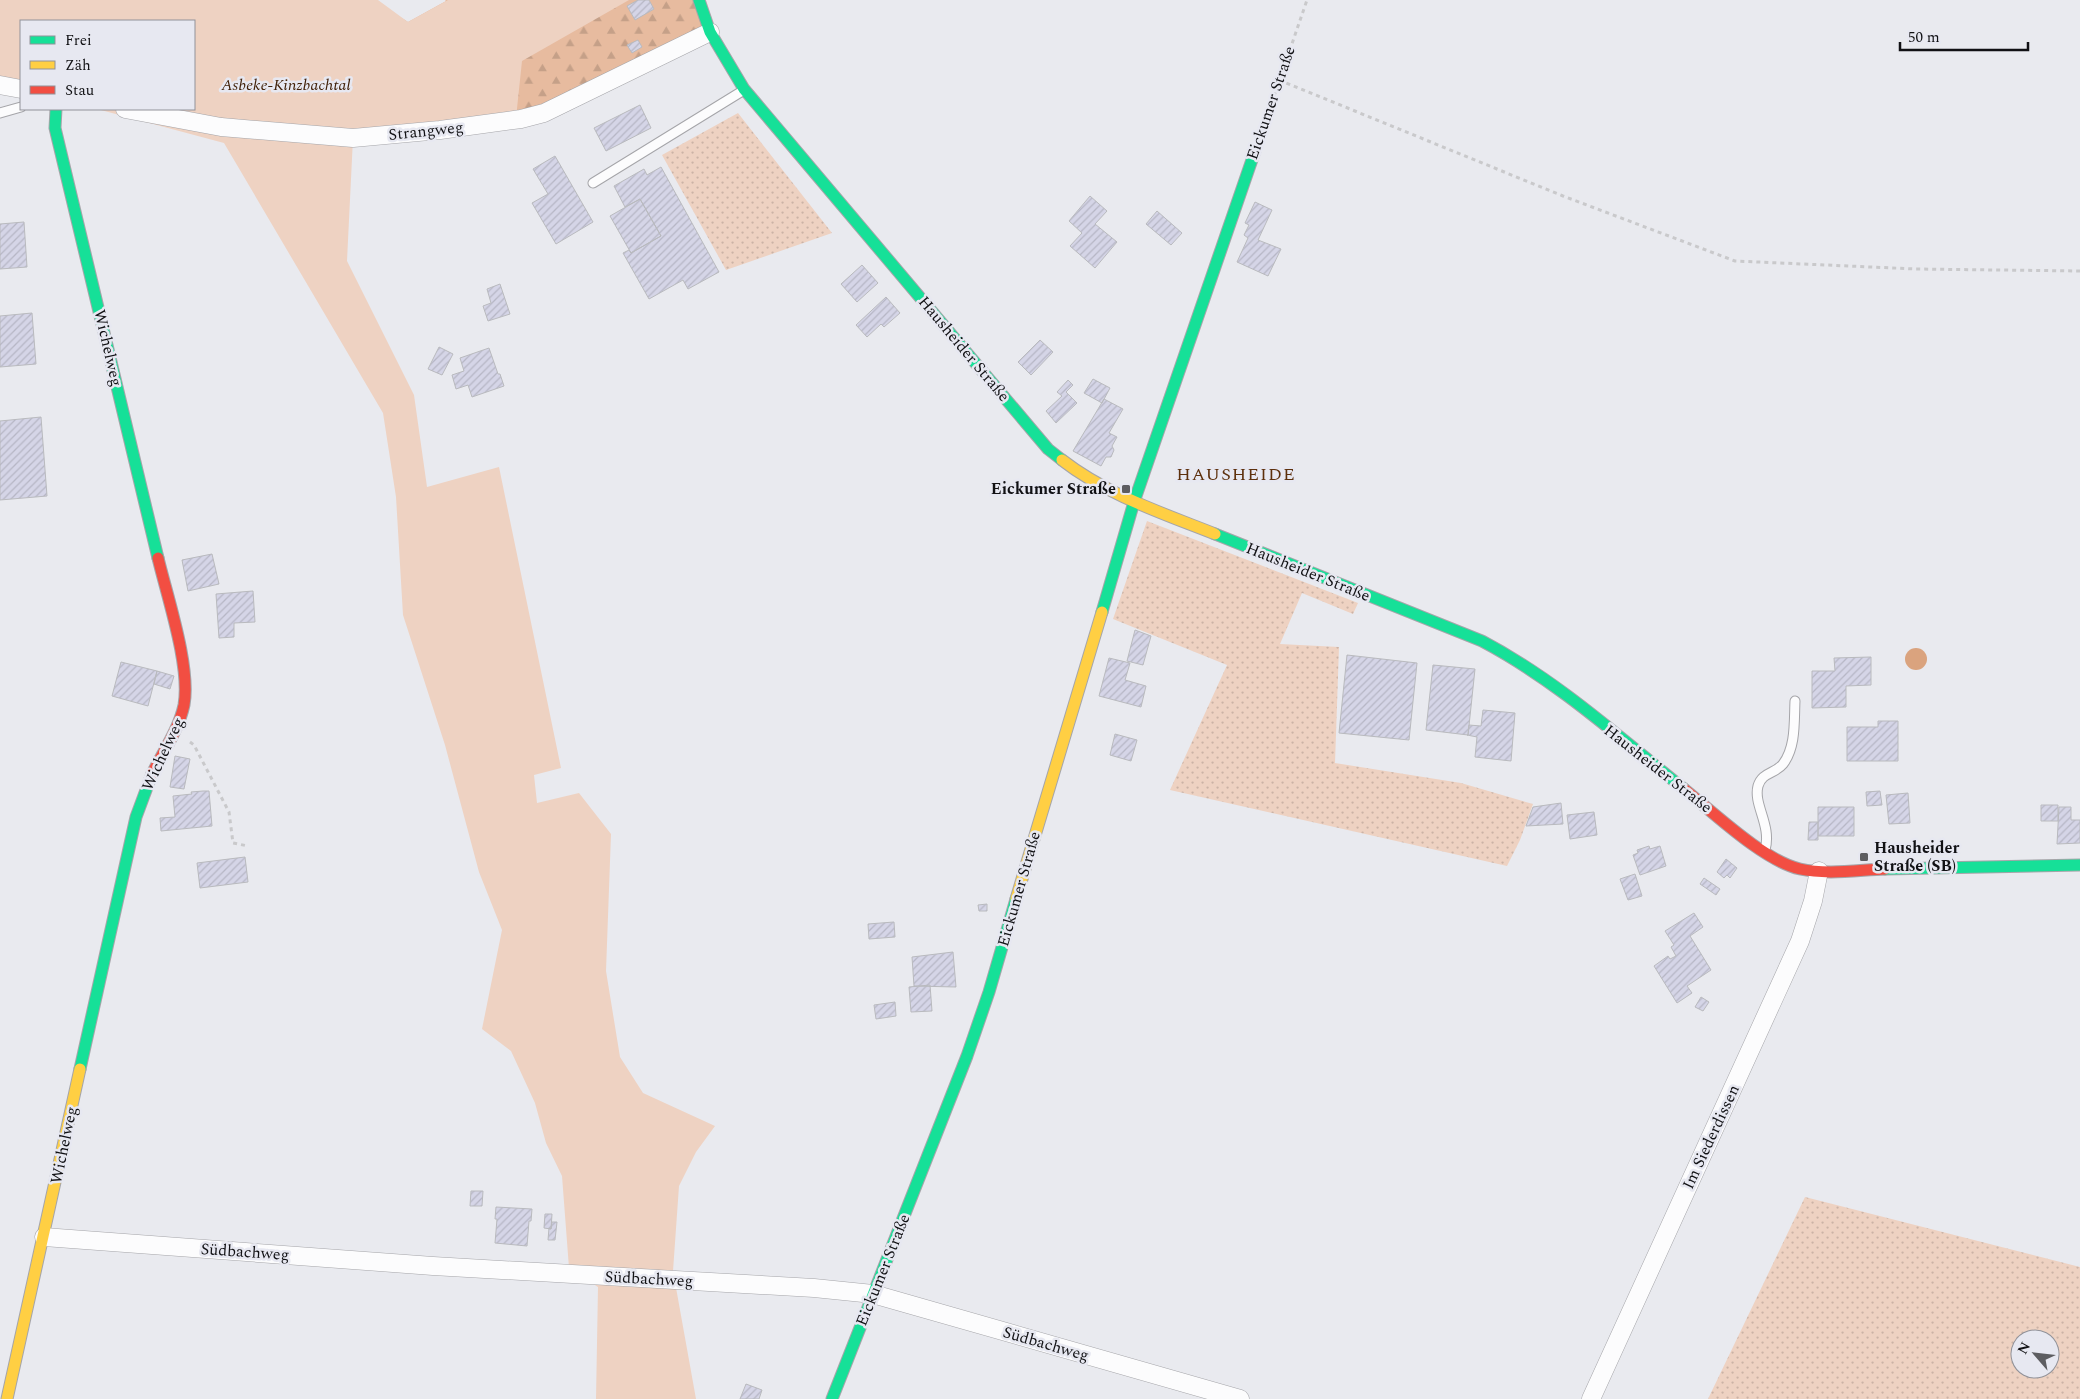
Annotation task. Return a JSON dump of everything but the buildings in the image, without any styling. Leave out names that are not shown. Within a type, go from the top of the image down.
[{"type":"street","name":"Hausheider Straße","points":[[699,0],[710,32],[744,89],[1048,449],[1078,474],[1102,488],[1134,502],[1473,638],[1503,652],[1540,675],[1764,852],[1786,864],[1800,869],[1820,871],[2080,865]]},
{"type":"street","name":"Strangweg","points":[[130,110],[221,128],[343,137],[440,130],[521,119],[544,113],[710,32]]},
{"type":"street","points":[[0,85],[20,89]]},
{"type":"street","name":"Wichelweg","points":[[7,1399],[136,817],[152,774],[175,731],[184,706],[186,689],[183,660],[55,128],[56,110]]},
{"type":"street","name":"Eickumer Straße","points":[[832,1399],[967,1056],[989,992],[1134,502],[1255,151]]},
{"type":"street","name":"Im Siederdissen","points":[[1591,1399],[1800,941],[1813,901],[1820,871]]},
{"type":"street","name":"Südbachweg","points":[[44,1237],[413,1264],[814,1288],[874,1294],[1240,1399]]},
{"type":"lane","points":[[593,183],[744,89]]},
{"type":"lane","points":[[0,113],[20,107]]},
{"type":"lane","points":[[1764,852],[1767,833],[1758,800],[1758,784],[1762,777],[1778,770],[1788,755],[1792,740],[1795,701]]},
{"type":"path","name":"Eickumer Straße","points":[[1255,151],[1307,0]]},
{"type":"path","points":[[1279,80],[1563,196],[1736,261],[1916,269],[2080,271]]},
{"type":"path","points":[[175,731],[194,745],[212,778],[229,812],[233,843],[248,846]]},
{"type":"green space","points":[[0,0],[372,0],[408,22],[445,0],[693,0],[704,29],[537,108],[351,127],[195,109],[195,20],[20,20]]},
{"type":"green space","name":"Asbeke-Kinzbachtal","points":[[0,0],[378,0],[408,22],[448,0],[629,0],[522,61],[516,118],[353,138],[347,261],[414,395],[427,487],[499,467],[561,768],[534,775],[537,803],[579,793],[611,834],[606,971],[620,1057],[643,1093],[715,1126],[696,1152],[679,1186],[673,1271],[696,1399],[596,1399],[598,1287],[569,1268],[562,1176],[546,1143],[535,1103],[511,1051],[482,1029],[502,930],[479,872],[445,745],[403,615],[396,497],[383,413],[224,143],[101,110],[195,110],[195,20],[20,20],[20,90],[0,86]]},
{"type":"green space","points":[[738,113],[832,233],[726,270],[662,155]]},
{"type":"green space","points":[[1147,521],[1358,603],[1353,614],[1302,593],[1280,644],[1339,647],[1335,763],[1461,783],[1533,804],[1520,840],[1507,866],[1170,790],[1227,665],[1113,619]]},
{"type":"green space","points":[[1805,1197],[2080,1267],[2080,1399],[1708,1399]]},
{"type":"shaded area","points":[[1916,648],[1926,655],[1927,659],[1920,669],[1916,670],[1906,663],[1905,659],[1912,649]]},
{"type":"traffic: fast","points":[[699,0],[710,32],[744,89],[1048,449],[1062,460]]},
{"type":"traffic: fast","points":[[56,110],[55,128],[158,558]]},
{"type":"traffic: fast","points":[[1102,612],[1134,502],[1255,151]]},
{"type":"traffic: fast","points":[[1215,534],[1482,641],[1536,673],[1561,691],[1684,789]]},
{"type":"traffic: fast","points":[[80,1069],[136,817],[152,774]]},
{"type":"traffic: fast","points":[[1885,869],[2080,865]]},
{"type":"traffic: fast","points":[[832,1399],[967,1056],[989,992],[1016,899]]},
{"type":"traffic: slow","points":[[1062,460],[1116,493],[1155,511],[1215,534]]},
{"type":"traffic: slow","points":[[1016,899],[1102,612]]},
{"type":"traffic: slow","points":[[7,1399],[80,1069]]},
{"type":"traffic: jam","points":[[152,774],[182,714],[185,689],[181,652],[158,558]]},
{"type":"traffic: jam","points":[[1684,789],[1740,835],[1786,864],[1800,869],[1821,872],[1885,869]]},
{"type":"place","name":"Eickumer Straße","points":[[1126,489]]},
{"type":"place","name":"Hausheider Straße (SB)","points":[[1864,857]]},
{"type":"district","name":"HAUSHEIDE","points":[[1236,474]]}]
